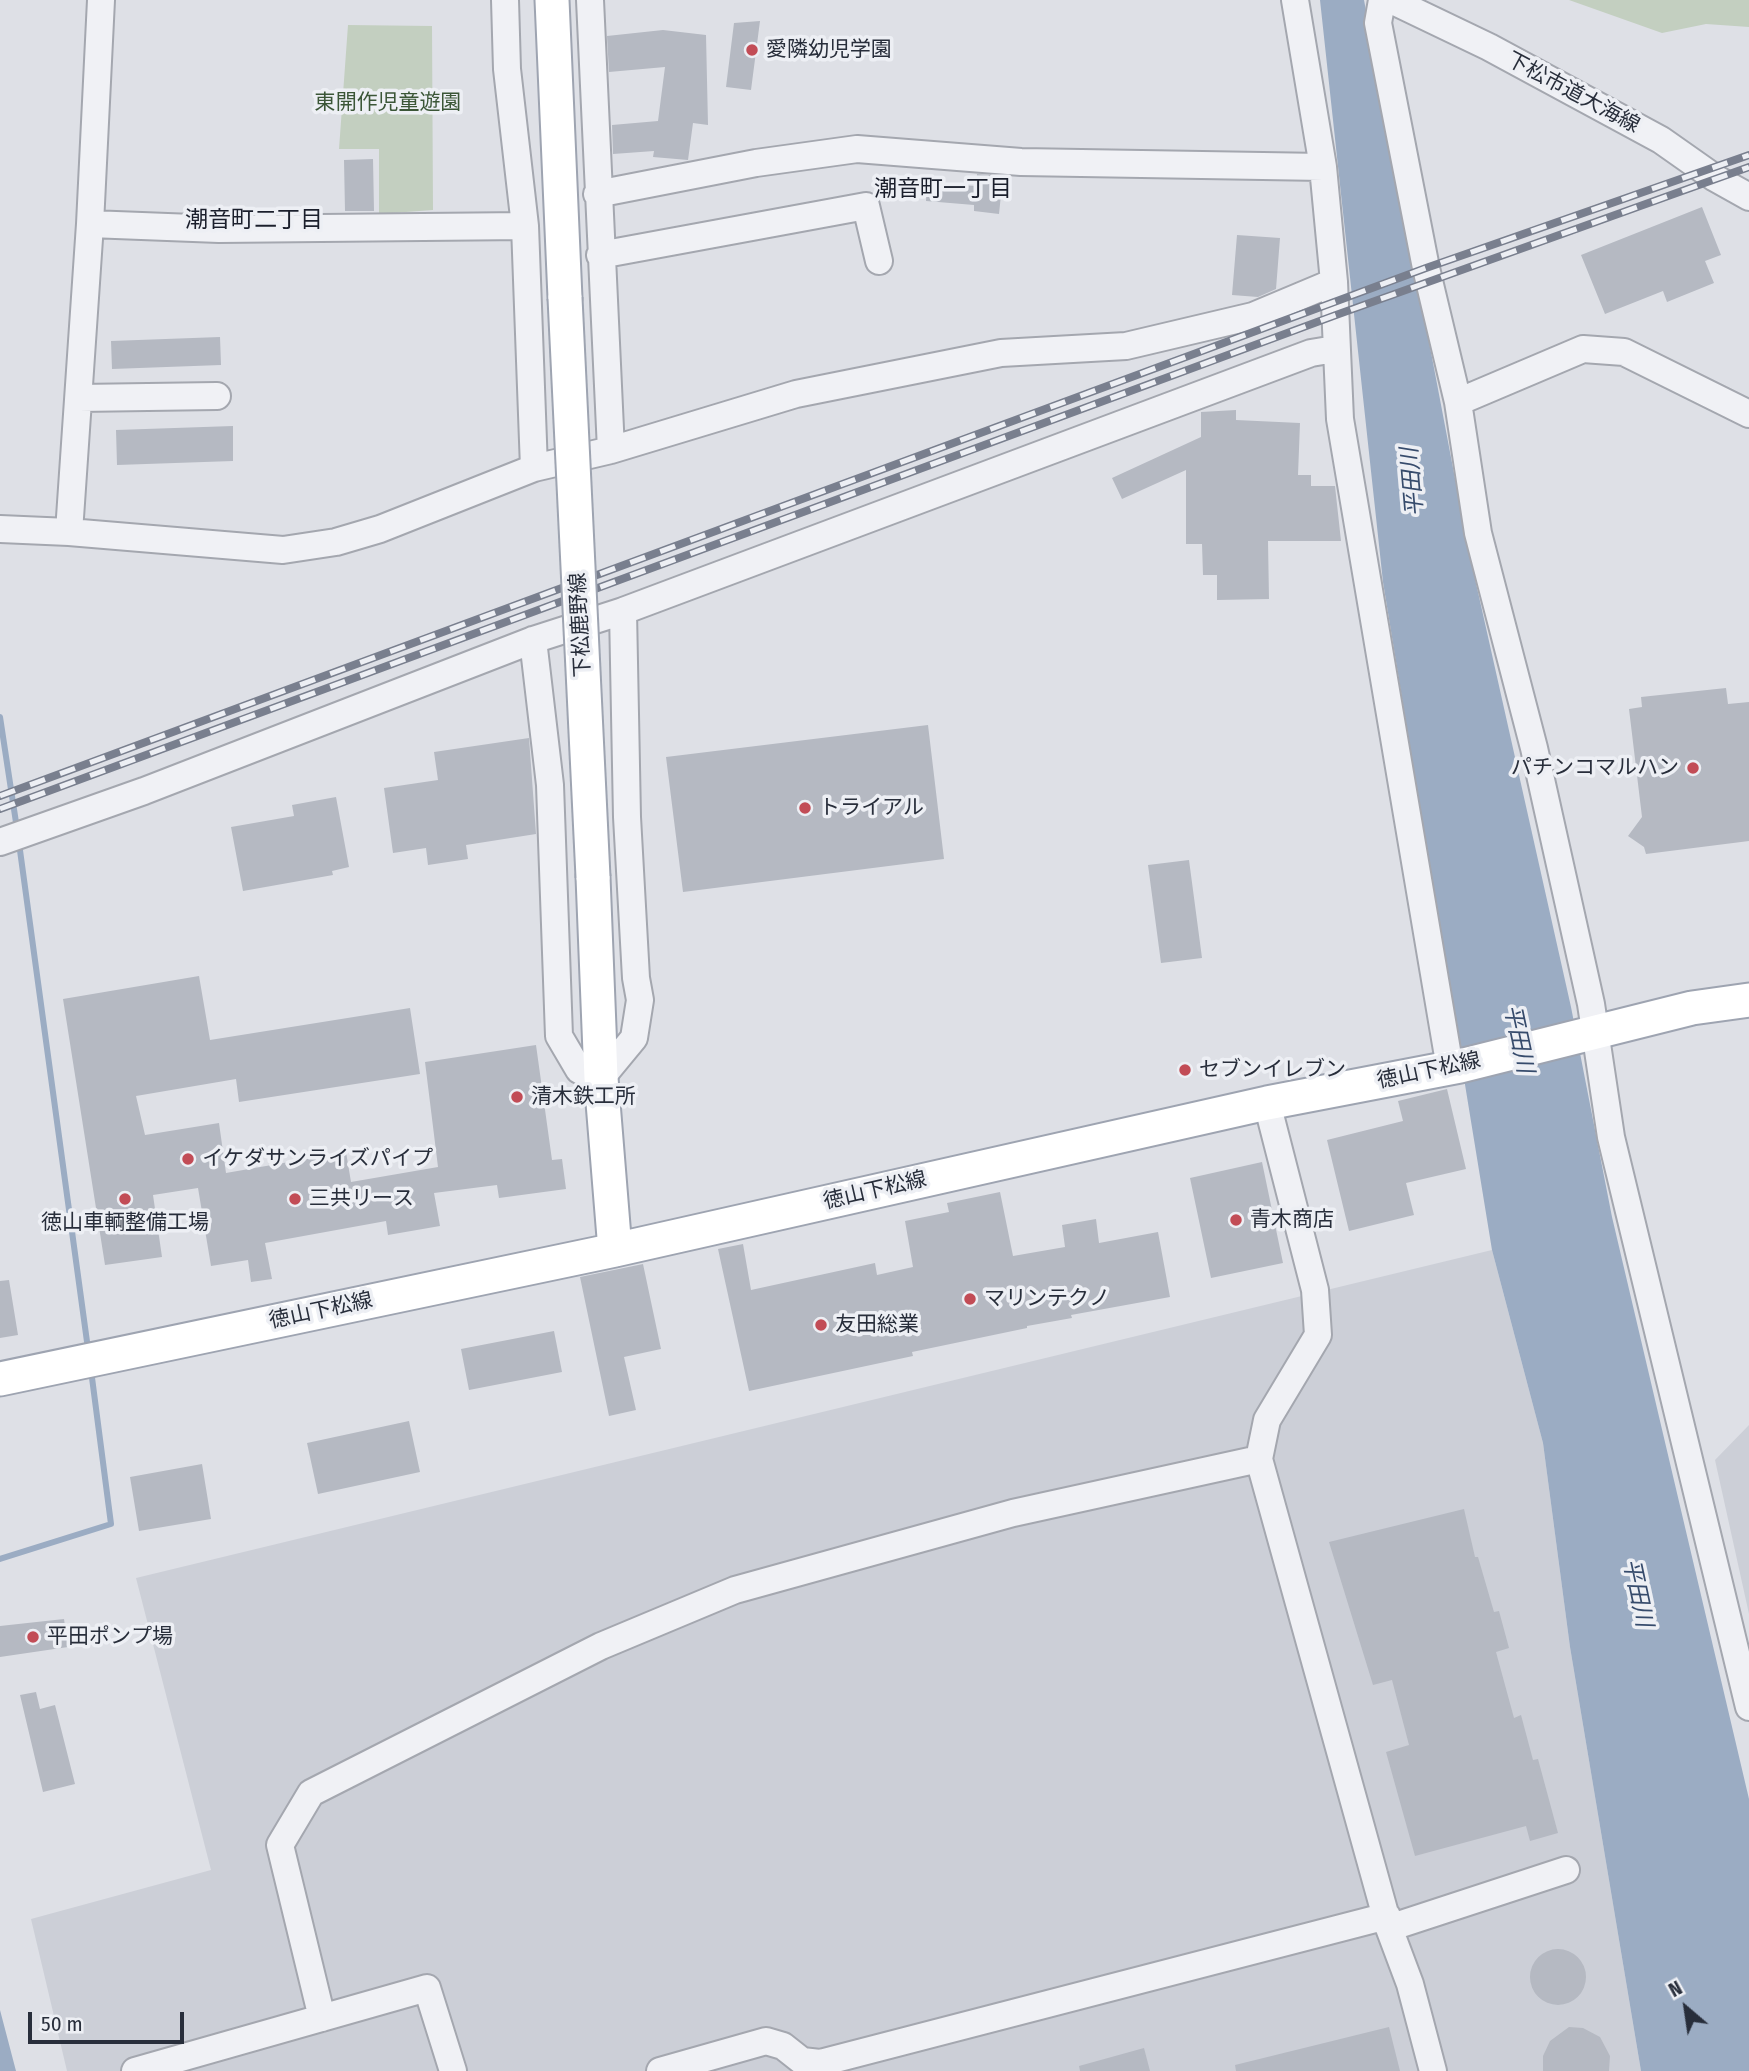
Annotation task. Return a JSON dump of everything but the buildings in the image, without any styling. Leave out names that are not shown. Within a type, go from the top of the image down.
[{"type":"main road","name":"下松鹿野線","points":[[552,0],[601,1078],[615,1250]]},
{"type":"main road","name":"徳山下松線","points":[[0,1379],[615,1250],[1267,1103],[1455,1067],[1692,1008],[1749,1000]]},
{"type":"street","points":[[69,532],[90,224],[101,0]]},
{"type":"street","points":[[505,0],[507,69],[525,226],[534,468]]},
{"type":"street","points":[[590,0],[611,450]]},
{"type":"street","points":[[1295,0],[1323,167],[1334,282],[1340,419],[1455,1067]]},
{"type":"street","points":[[1382,0],[1378,23],[1426,268],[1458,402],[1478,533],[1535,748],[1591,1004],[1590,1033],[1611,1137],[1749,1707]]},
{"type":"street","name":"下松市道大海線","points":[[1391,0],[1489,47],[1661,140],[1715,178],[1749,197]]},
{"type":"street","points":[[597,194],[756,163],[857,149],[1021,162],[1323,167]]},
{"type":"street","points":[[600,255],[866,206],[879,261]]},
{"type":"street","points":[[90,224],[219,229],[525,226]]},
{"type":"street","points":[[0,529],[69,532],[283,550],[336,542],[380,529],[534,468],[611,450],[796,394],[1001,353],[1126,346],[1253,316],[1334,282]]},
{"type":"street","points":[[0,842],[144,791],[533,640],[624,611],[1311,353],[1335,349]]},
{"type":"street","points":[[1458,402],[1583,349],[1624,352],[1749,414]]},
{"type":"street","points":[[79,398],[217,396]]},
{"type":"street","points":[[533,640],[550,785],[559,1036],[579,1070],[601,1078],[634,1038],[640,1000],[636,978],[627,817],[624,611]]},
{"type":"street","points":[[1267,1103],[1315,1290],[1318,1335],[1267,1420],[1259,1458],[1388,1922],[1410,1984],[1433,2071]]},
{"type":"street","points":[[322,2018],[280,1845],[311,1793],[601,1646],[735,1590],[1013,1513],[1259,1458]]},
{"type":"street","points":[[660,2071],[766,2041],[783,2046],[802,2061],[820,2063],[1388,1922],[1566,1870]]},
{"type":"street","points":[[135,2071],[427,1988],[453,2071]]},
{"type":"shaded area","points":[[1492,1250],[1543,1443],[1570,1647],[1641,2071],[67,2071],[31,1919],[211,1870],[136,1578]]},
{"type":"shaded area","points":[[1749,1425],[1749,1614],[1715,1460]]},
{"type":"green space","points":[[1569,0],[1749,0],[1749,27],[1706,24],[1662,33]]},
{"type":"green space","name":"東開作児童遊園","points":[[348,25],[432,26],[433,210],[379,214],[379,149],[339,149]]},
{"type":"water","name":"平田川","points":[[1320,0],[1364,0],[1469,552],[1571,1007],[1612,1217],[1749,1799],[1749,2071],[1641,2071],[1570,1647],[1543,1443],[1492,1250],[1383,582]]},
{"type":"water","points":[[0,2010],[16,2071],[0,2071]]},
{"type":"waterway","points":[[0,717],[17,829]]},
{"type":"waterway","points":[[19,843],[88,1349]]},
{"type":"waterway","points":[[0,1559],[111,1524],[91,1370]]},
{"type":"railway","points":[[0,796],[1426,268],[1749,155]]},
{"type":"railway","points":[[0,809],[1336,315],[1749,167]]},
{"type":"place","name":"愛隣幼児学園","points":[[752,50]]},
{"type":"place","name":"パチンコマルハン","points":[[1693,768]]},
{"type":"place","name":"トライアル","points":[[805,808]]},
{"type":"place","name":"セブンイレブン","points":[[1185,1070]]},
{"type":"place","name":"清木鉄工所","points":[[517,1097]]},
{"type":"place","name":"イケダサンライズパイプ","points":[[188,1159]]},
{"type":"place","name":"徳山車輌整備工場","points":[[125,1199]]},
{"type":"place","name":"三共リース","points":[[295,1199]]},
{"type":"place","name":"青木商店","points":[[1236,1220]]},
{"type":"place","name":"マリンテクノ","points":[[970,1299]]},
{"type":"place","name":"友田総業","points":[[821,1325]]},
{"type":"place","name":"平田ポンプ場","points":[[33,1637]]},
{"type":"district","name":"潮音町一丁目","points":[[943,190]]},
{"type":"district","name":"潮音町二丁目","points":[[254,221]]}]
